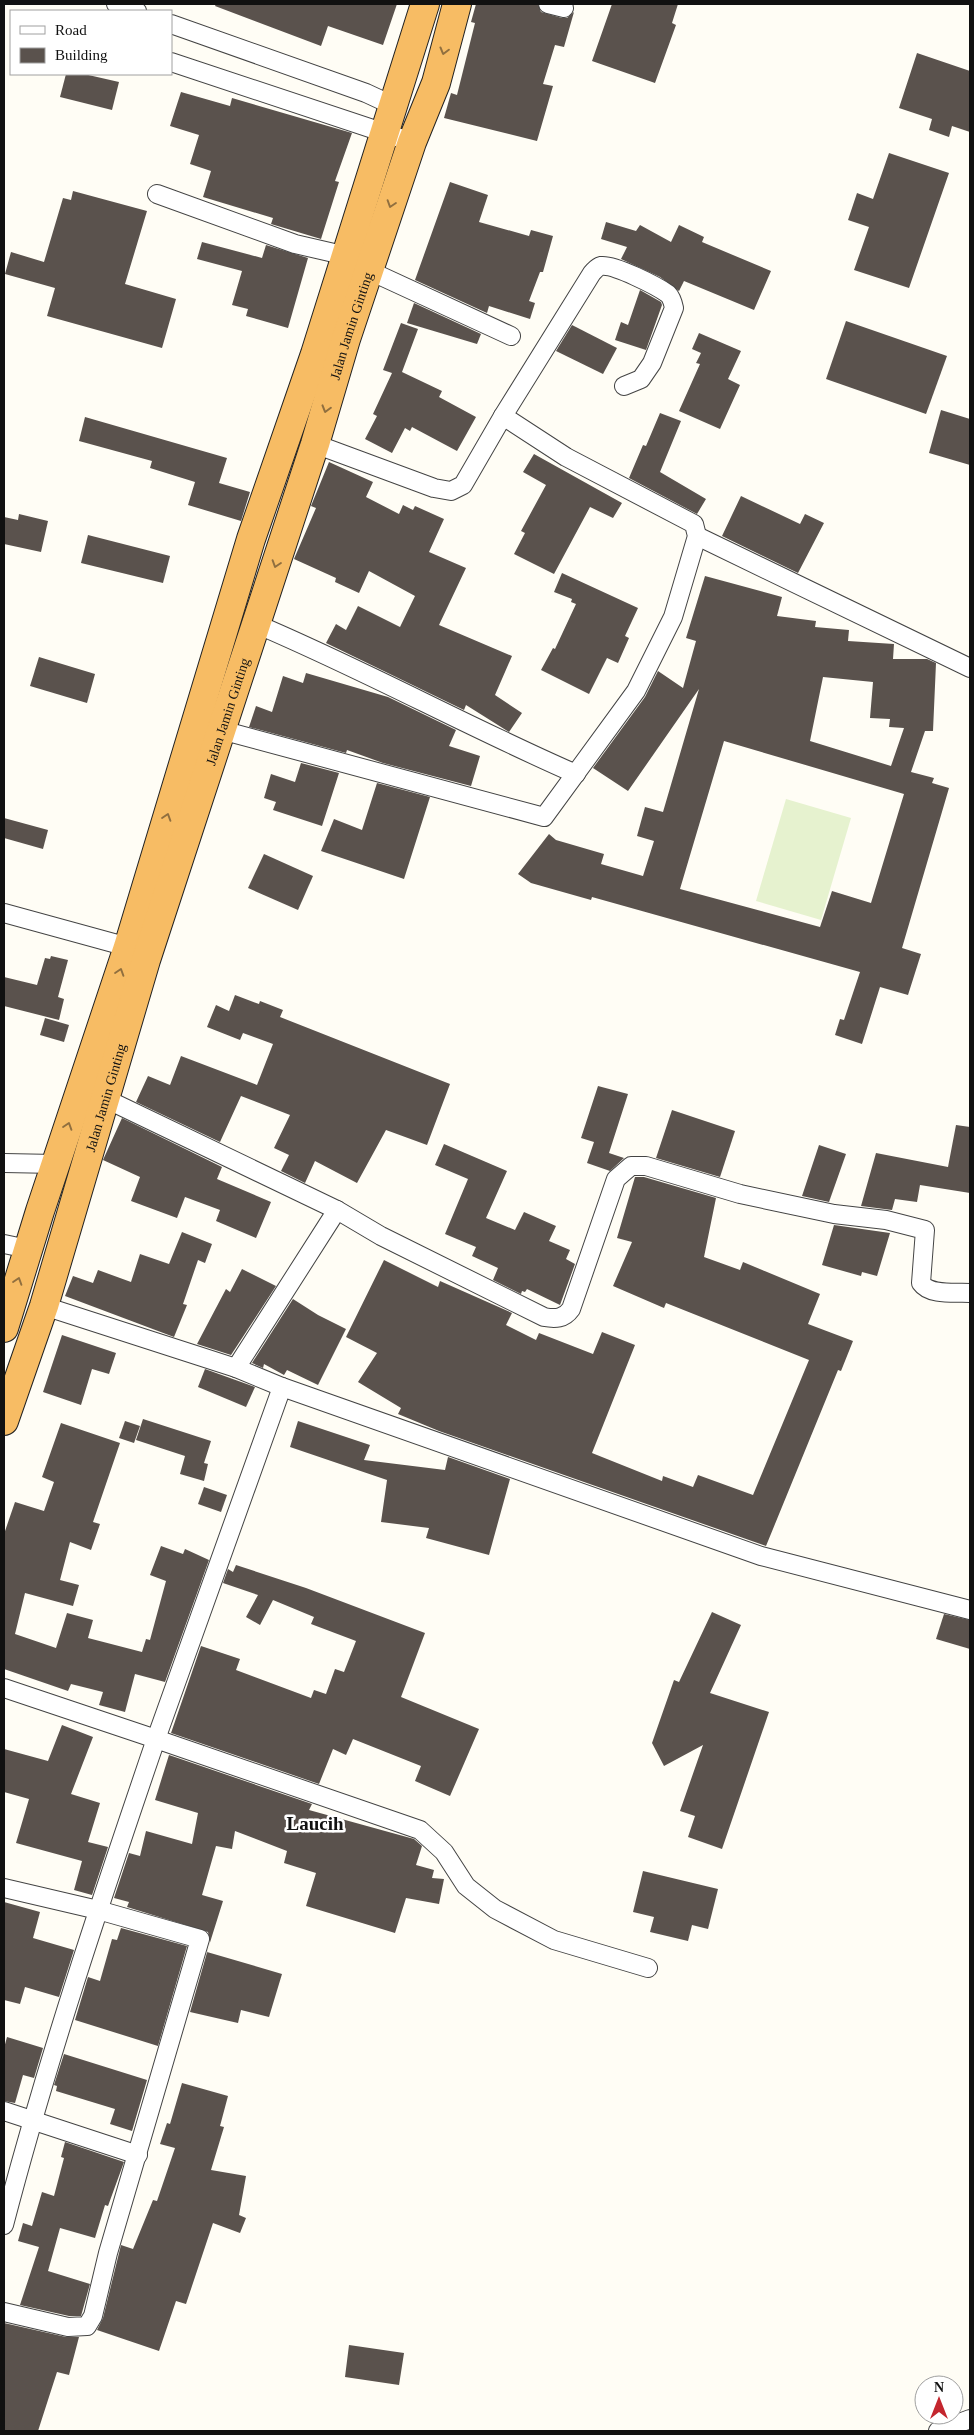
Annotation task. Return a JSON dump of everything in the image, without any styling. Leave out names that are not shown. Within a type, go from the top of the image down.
[{"type":"highway","name":"Jalan Jamin Ginting","points":[[5,1322],[16,1246],[56,1164],[128,947],[251,539],[278,466],[347,256],[425,4]]},
{"type":"highway","name":"Jalan Jamin Ginting","points":[[4,1421],[44,1306],[149,951],[316,444],[346,339],[412,142],[436,83],[457,4]]},
{"type":"street","points":[[116,4],[134,10]]},
{"type":"street","points":[[172,24],[394,106]]},
{"type":"street","points":[[172,62],[412,142]]},
{"type":"street","points":[[157,194],[295,244],[347,256]]},
{"type":"street","points":[[316,444],[434,488],[450,491],[463,485],[503,416],[592,273],[599,266],[608,266],[669,295],[674,308],[652,363],[641,379],[624,386]]},
{"type":"street","points":[[370,271],[511,336]]},
{"type":"street","points":[[221,730],[544,817],[636,691],[673,617],[697,536],[694,524],[566,457],[503,416]]},
{"type":"street","points":[[697,536],[970,668]]},
{"type":"street","points":[[256,624],[328,654],[478,731],[576,774]]},
{"type":"street","points":[[4,913],[128,947]]},
{"type":"street","points":[[106,1099],[337,1210],[381,1236],[544,1317],[558,1318],[568,1314],[616,1179],[624,1170],[638,1165],[658,1168],[712,1187],[740,1194],[834,1214],[886,1220],[925,1230],[920,1283],[934,1291],[970,1293]]},
{"type":"street","points":[[4,1163],[56,1164]]},
{"type":"street","points":[[236,1368],[337,1210]]},
{"type":"street","points":[[44,1306],[236,1368],[282,1388],[760,1556],[970,1610]]},
{"type":"street","points":[[4,2225],[32,2119],[98,1910],[156,1739],[282,1388]]},
{"type":"street","points":[[4,1688],[420,1830],[444,1852],[466,1886],[495,1909],[554,1940],[648,1968]]},
{"type":"street","points":[[4,1888],[98,1910],[200,1939],[108,2253],[93,2316],[86,2326],[68,2327],[4,2312]]},
{"type":"street","points":[[4,2111],[138,2155]]},
{"type":"street","points":[[938,2431],[970,2419]]},
{"type":"green space","points":[[786,799],[851,818],[821,920],[756,901]]},
{"type":"building","points":[[216,4],[397,4],[383,45],[328,26],[321,46],[215,6]]},
{"type":"building","points":[[476,4],[538,4],[541,12],[562,18],[567,18],[574,12],[564,47],[555,45],[543,84],[553,86],[537,141],[444,118],[451,93],[457,95],[475,23],[471,22]]},
{"type":"building","points":[[612,4],[678,4],[672,23],[676,25],[655,83],[592,61]]},
{"type":"building","points":[[917,53],[970,71],[970,132],[952,126],[949,137],[929,130],[932,119],[899,108]]},
{"type":"building","points":[[66,75],[88,75],[119,82],[112,110],[60,97]]},
{"type":"building","points":[[181,92],[230,106],[232,98],[352,133],[335,181],[339,182],[321,239],[271,224],[273,218],[203,197],[211,171],[190,164],[199,135],[170,126]]},
{"type":"building","points":[[889,153],[949,173],[909,288],[854,270],[869,227],[848,220],[857,193],[873,199]]},
{"type":"building","points":[[450,182],[488,195],[479,222],[529,236],[531,230],[553,236],[543,272],[540,272],[529,301],[535,303],[530,319],[489,306],[487,313],[415,280]]},
{"type":"building","points":[[73,191],[147,211],[125,284],[176,299],[162,348],[47,316],[55,288],[5,274],[11,252],[44,262],[63,198],[71,200]]},
{"type":"building","points":[[606,222],[636,231],[640,225],[671,242],[679,225],[704,237],[702,242],[771,271],[754,310],[684,281],[679,291],[660,277],[621,259],[627,247],[601,239]]},
{"type":"building","points":[[202,242],[262,258],[266,245],[308,258],[288,328],[246,316],[248,309],[232,305],[242,271],[197,259]]},
{"type":"building","points":[[640,290],[661,302],[662,305],[646,350],[615,340],[621,322],[628,325]]},
{"type":"building","points":[[414,303],[481,334],[477,344],[407,323]]},
{"type":"building","points":[[846,321],[947,356],[926,414],[826,379]]},
{"type":"building","points":[[401,323],[418,329],[402,372],[442,391],[439,397],[476,417],[457,451],[412,427],[410,431],[405,428],[392,453],[365,439],[377,416],[373,414],[392,373],[383,370]]},
{"type":"building","points":[[572,325],[617,348],[603,374],[556,351]]},
{"type":"building","points":[[699,333],[741,351],[728,379],[740,385],[720,429],[679,411],[700,364],[696,363],[701,353],[692,349]]},
{"type":"building","points":[[941,410],[970,419],[970,465],[929,453]]},
{"type":"building","points":[[660,413],[681,421],[660,472],[706,499],[697,514],[629,478],[643,445],[646,446]]},
{"type":"building","points":[[85,417],[227,458],[219,483],[250,492],[241,521],[188,505],[195,482],[150,468],[152,461],[79,441]]},
{"type":"building","points":[[534,454],[622,503],[613,518],[590,507],[554,574],[514,554],[525,533],[521,531],[546,485],[523,472]]},
{"type":"building","points":[[329,462],[373,482],[366,497],[399,514],[403,505],[413,510],[415,506],[444,519],[429,552],[466,568],[439,625],[512,656],[495,695],[522,713],[509,732],[466,705],[464,710],[326,643],[336,624],[346,630],[358,606],[400,627],[415,596],[369,571],[359,593],[335,582],[336,578],[294,559],[316,508],[311,506]]},
{"type":"building","points":[[741,496],[800,524],[805,514],[824,523],[798,573],[722,536]]},
{"type":"building","points":[[19,514],[48,521],[41,552],[4,544],[4,517],[18,520]]},
{"type":"building","points":[[88,535],[170,556],[163,583],[81,563]]},
{"type":"building","points":[[562,573],[638,608],[625,636],[629,638],[618,663],[607,658],[589,694],[541,670],[553,648],[555,649],[576,604],[571,602],[572,599],[554,592]]},
{"type":"building","points":[[705,576],[782,597],[777,616],[816,621],[815,627],[849,630],[848,641],[894,644],[893,659],[927,659],[936,663],[933,731],[925,731],[911,772],[934,778],[932,783],[949,788],[902,948],[921,954],[908,995],[880,987],[862,1044],[835,1035],[840,1019],[844,1020],[860,972],[592,897],[591,900],[531,883],[518,874],[549,834],[556,840],[604,854],[601,864],[643,876],[654,841],[637,836],[645,807],[663,812],[699,689],[628,791],[593,768],[645,697],[658,671],[683,688],[696,641],[686,638]],"holes":[[[823,677],[873,682],[870,718],[890,719],[889,727],[904,728],[891,766],[810,741]],[[724,741],[904,794],[871,903],[832,891],[820,927],[680,889]]]},
{"type":"building","points":[[39,657],[95,674],[87,703],[30,686]]},
{"type":"building","points":[[306,673],[388,697],[456,730],[449,746],[480,756],[471,786],[383,763],[347,750],[346,753],[249,727],[256,706],[272,712],[283,676],[303,683]]},
{"type":"building","points":[[301,763],[339,773],[322,826],[273,810],[276,802],[264,798],[271,774],[295,782]]},
{"type":"building","points":[[377,783],[430,797],[404,879],[321,851],[334,819],[362,830]]},
{"type":"building","points":[[4,818],[48,830],[43,849],[4,838]]},
{"type":"building","points":[[264,854],[313,876],[298,910],[248,888]]},
{"type":"building","points":[[51,956],[68,960],[58,997],[64,999],[59,1020],[4,1006],[4,977],[37,985],[45,958],[50,959]]},
{"type":"building","points":[[235,995],[259,1004],[260,1001],[283,1010],[280,1017],[450,1084],[427,1145],[386,1130],[357,1183],[315,1161],[305,1183],[281,1171],[289,1155],[274,1148],[290,1115],[241,1096],[220,1142],[136,1102],[148,1076],[170,1085],[181,1056],[257,1085],[273,1044],[243,1033],[240,1040],[207,1027],[216,1005],[229,1011]]},
{"type":"building","points":[[45,1018],[69,1025],[64,1042],[40,1035]]},
{"type":"building","points":[[598,1086],[628,1094],[609,1153],[624,1158],[610,1171],[587,1163],[594,1142],[581,1138]]},
{"type":"building","points":[[672,1110],[735,1131],[720,1177],[656,1158]]},
{"type":"building","points":[[122,1118],[222,1167],[217,1179],[271,1202],[256,1238],[216,1221],[220,1210],[185,1197],[177,1218],[131,1201],[140,1177],[103,1160]]},
{"type":"building","points":[[956,1125],[970,1127],[970,1193],[920,1185],[917,1202],[895,1199],[892,1210],[861,1206],[876,1153],[948,1167]]},
{"type":"building","points":[[444,1144],[507,1171],[486,1218],[515,1230],[524,1212],[556,1226],[549,1241],[570,1250],[566,1259],[575,1264],[560,1305],[527,1289],[525,1292],[522,1291],[521,1294],[493,1280],[498,1268],[472,1256],[476,1247],[445,1234],[468,1179],[435,1165]]},
{"type":"building","points":[[819,1145],[846,1154],[829,1202],[802,1196]]},
{"type":"building","points":[[635,1177],[644,1177],[716,1198],[704,1257],[740,1270],[743,1262],[820,1294],[808,1324],[853,1341],[841,1371],[838,1370],[766,1546],[439,1431],[398,1414],[401,1408],[358,1382],[377,1353],[346,1337],[384,1260],[438,1287],[440,1281],[512,1313],[506,1325],[536,1340],[539,1333],[593,1354],[602,1332],[635,1345],[592,1453],[662,1481],[663,1476],[693,1487],[698,1475],[753,1495],[809,1360],[666,1303],[664,1308],[613,1286],[632,1242],[617,1238]]},
{"type":"building","points":[[834,1225],[890,1233],[877,1276],[862,1272],[861,1276],[822,1265]]},
{"type":"building","points":[[182,1232],[212,1244],[205,1263],[198,1260],[183,1304],[187,1305],[174,1337],[65,1296],[73,1276],[93,1283],[98,1270],[131,1282],[140,1254],[169,1264]]},
{"type":"building","points":[[242,1269],[276,1286],[231,1355],[197,1344],[226,1289],[230,1292]]},
{"type":"building","points":[[293,1299],[318,1315],[346,1329],[318,1385],[287,1370],[284,1375],[264,1364],[263,1368],[252,1363]]},
{"type":"building","points":[[62,1335],[116,1353],[109,1374],[92,1369],[81,1405],[43,1392]]},
{"type":"building","points":[[205,1369],[255,1387],[246,1407],[198,1387]]},
{"type":"building","points":[[143,1419],[211,1441],[204,1463],[208,1464],[204,1481],[180,1474],[185,1456],[136,1440]]},
{"type":"building","points":[[125,1421],[140,1426],[134,1443],[119,1438]]},
{"type":"building","points":[[298,1421],[370,1445],[364,1460],[445,1470],[448,1457],[510,1479],[489,1555],[426,1538],[429,1528],[381,1522],[387,1480],[290,1447]]},
{"type":"building","points":[[61,1423],[120,1443],[93,1522],[100,1524],[91,1550],[70,1542],[60,1580],[79,1585],[73,1606],[25,1593],[15,1634],[56,1648],[67,1613],[93,1620],[88,1638],[142,1652],[146,1639],[150,1640],[166,1581],[150,1575],[161,1546],[183,1554],[185,1549],[209,1560],[165,1682],[135,1674],[125,1712],[99,1705],[103,1692],[71,1684],[68,1691],[4,1669],[4,1534],[15,1502],[44,1511],[54,1482],[42,1477]]},
{"type":"building","points":[[204,1487],[227,1495],[221,1512],[198,1504]]},
{"type":"building","points":[[236,1565],[306,1588],[425,1633],[401,1697],[479,1729],[450,1796],[415,1781],[421,1766],[353,1739],[346,1755],[333,1749],[319,1784],[171,1733],[201,1646],[240,1659],[236,1670],[311,1698],[314,1690],[326,1694],[335,1669],[344,1672],[356,1641],[311,1624],[314,1617],[273,1600],[260,1625],[246,1617],[258,1595],[223,1583],[228,1569],[233,1572]]},
{"type":"building","points":[[712,1612],[741,1625],[710,1693],[769,1712],[722,1849],[688,1837],[695,1816],[680,1811],[703,1745],[664,1766],[652,1743],[674,1680],[679,1682]]},
{"type":"building","points":[[944,1614],[970,1620],[970,1649],[936,1639]]},
{"type":"building","points":[[62,1725],[93,1737],[71,1794],[100,1803],[88,1842],[108,1847],[92,1895],[74,1890],[82,1861],[16,1843],[29,1799],[4,1792],[4,1749],[48,1761]]},
{"type":"building","points":[[169,1755],[312,1804],[309,1810],[414,1839],[422,1846],[416,1865],[434,1870],[432,1878],[444,1879],[439,1904],[406,1898],[395,1933],[306,1906],[316,1873],[284,1863],[287,1851],[235,1831],[232,1849],[216,1846],[202,1895],[223,1901],[209,1947],[208,1932],[127,1907],[129,1902],[114,1898],[129,1853],[140,1856],[146,1831],[192,1844],[198,1813],[155,1800]]},
{"type":"building","points":[[643,1871],[718,1889],[708,1929],[692,1925],[688,1941],[650,1932],[654,1917],[633,1912]]},
{"type":"building","points":[[4,1902],[40,1912],[33,1938],[74,1950],[59,1997],[25,1987],[20,2004],[4,2000]]},
{"type":"building","points":[[121,1928],[187,1946],[158,2046],[75,2020],[88,1977],[100,1981],[112,1939],[117,1940]]},
{"type":"building","points":[[207,1952],[282,1974],[269,2017],[241,2010],[238,2023],[190,2012]]},
{"type":"building","points":[[7,2037],[43,2048],[34,2078],[23,2075],[15,2103],[4,2101],[4,2048]]},
{"type":"building","points":[[64,2054],[147,2080],[132,2131],[110,2124],[115,2109],[56,2091],[57,2086],[54,2085]]},
{"type":"building","points":[[182,2083],[228,2096],[220,2126],[224,2127],[211,2170],[246,2176],[239,2215],[246,2218],[240,2233],[213,2223],[186,2304],[176,2301],[159,2351],[97,2330],[103,2318],[121,2245],[133,2249],[153,2200],[157,2201],[175,2148],[160,2144],[167,2123],[170,2124]]},
{"type":"building","points":[[65,2142],[124,2162],[108,2206],[105,2205],[95,2238],[60,2228],[48,2271],[90,2284],[81,2316],[69,2316],[20,2305],[39,2247],[18,2241],[23,2223],[32,2226],[42,2192],[54,2196],[64,2158],[61,2157]]},
{"type":"building","points":[[4,2323],[66,2337],[79,2337],[69,2375],[57,2372],[38,2431],[4,2431]]},
{"type":"building","points":[[349,2345],[404,2353],[399,2385],[345,2377]]},
{"type":"district","name":"Laucih","points":[[315,1823]]}]
